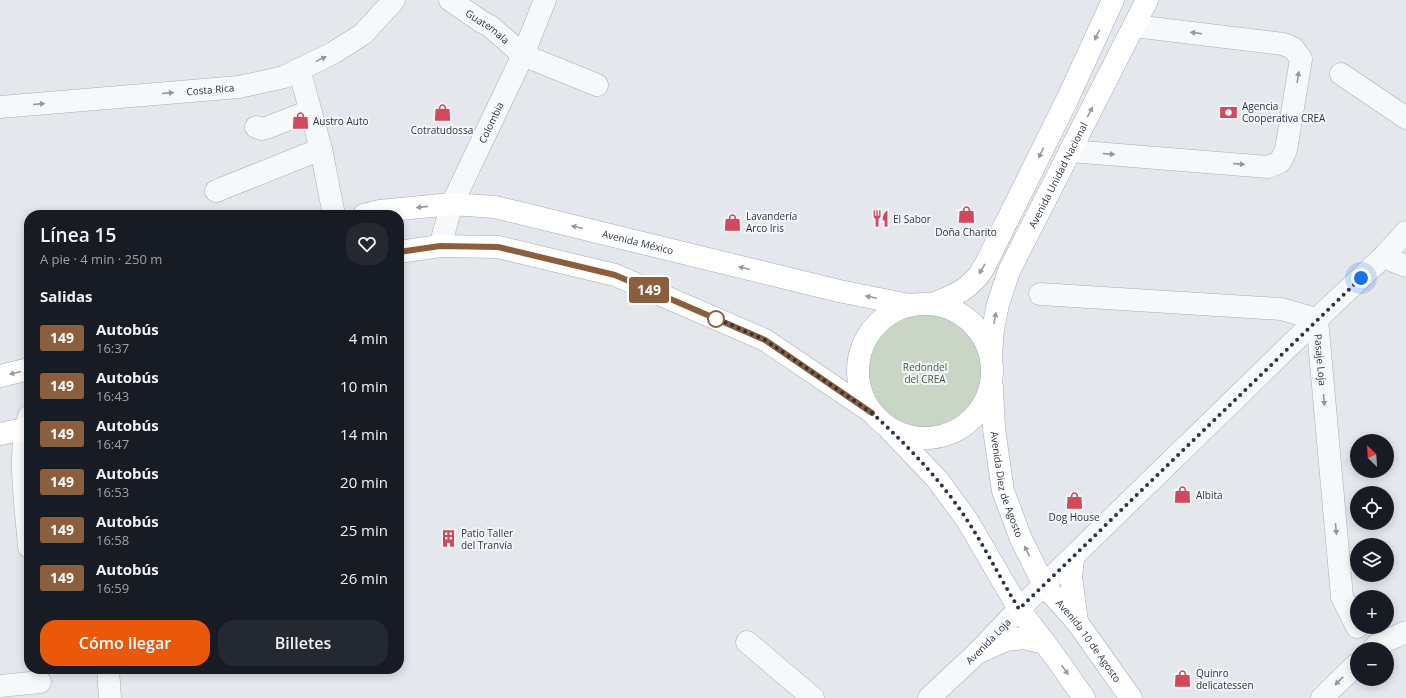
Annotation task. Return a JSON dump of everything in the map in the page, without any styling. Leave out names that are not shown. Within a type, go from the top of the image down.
[{"type":"main road","points":[[932,304],[952,296],[966,287],[978,276],[989,258],[1076,80],[1113,0]]},
{"type":"main road","name":"Avenida Unidad Nacional","points":[[992,367],[993,329],[998,304],[1009,271],[1147,0]]},
{"type":"main road","points":[[1076,80],[1101,92]]},
{"type":"main road","name":"Avenida México","points":[[390,210],[452,204],[495,207],[831,289],[909,305]]},
{"type":"main road","points":[[404,251],[440,246],[498,247],[615,275],[765,340],[872,413],[937,479],[967,520],[1019,609],[1084,698]]},
{"type":"main road","points":[[872,413],[861,394],[857,372],[861,350],[872,330],[888,314],[909,305],[932,304],[948,307],[964,315],[976,326],[986,341],[992,367],[987,396],[978,413],[963,426],[945,435],[926,438],[906,435],[888,428]]},
{"type":"main road","name":"Avenida Diez de Agosto","points":[[992,367],[994,429],[1003,491],[1020,539],[1044,586]]},
{"type":"main road","points":[[0,376],[24,370]]},
{"type":"main road","points":[[0,434],[24,430]]},
{"type":"main road","points":[[1073,558],[1071,577],[1077,622]]},
{"type":"main road","name":"Avenida 10 de Agosto","points":[[1044,586],[1077,622],[1131,698]]},
{"type":"main road","points":[[977,653],[1006,640],[1024,638],[1045,643]]},
{"type":"street","name":"Costa Rica","points":[[0,107],[239,87],[284,77],[333,53],[363,34],[394,0]]},
{"type":"street","name":"Guatemala","points":[[450,0],[490,26],[523,55],[597,85]]},
{"type":"street","name":"Colombia","points":[[440,246],[452,204],[523,55],[545,0]]},
{"type":"street","points":[[1070,151],[1268,167],[1280,162],[1286,150],[1301,59],[1293,48],[1284,44],[1134,26]]},
{"type":"street","points":[[299,69],[321,149],[333,210]]},
{"type":"street","points":[[1341,74],[1406,118]]},
{"type":"street","points":[[256,126],[261,129],[266,128],[310,111]]},
{"type":"street","points":[[216,191],[321,149]]},
{"type":"street","name":"Avenida Loja","points":[[929,698],[977,653],[1019,609],[1406,232]]},
{"type":"street","points":[[1382,257],[1406,266]]},
{"type":"street","points":[[1040,294],[1281,309],[1317,319]]},
{"type":"street","name":"Pasaje Loja","points":[[1317,319],[1342,597],[1350,613]]},
{"type":"street","points":[[24,449],[22,462],[24,486]]},
{"type":"street","points":[[1385,642],[1406,632]]},
{"type":"street","name":"Pasaje Loja","points":[[1363,634],[1370,642]]},
{"type":"street","points":[[747,642],[813,698]]},
{"type":"street","points":[[1322,698],[1350,671]]},
{"type":"street","points":[[108,674],[110,698]]},
{"type":"street","points":[[0,686],[40,683]]},
{"type":"green space","name":"Redondel del CREA","points":[[925,315],[936,316],[947,320],[965,332],[977,350],[981,361],[981,383],[977,394],[965,412],[947,424],[936,428],[925,429],[914,428],[903,424],[885,412],[873,394],[869,383],[868,372],[869,361],[873,350],[885,332],[903,320],[914,316]]},
{"type":"bus line","name":"149","points":[[404,251],[440,246],[498,247],[615,275],[765,340],[872,413]]},
{"type":"place","name":"Agencia Cooperativa CREA","points":[[1229,112]]},
{"type":"place","name":"Cotratudossa","points":[[442,113]]},
{"type":"place","name":"Austro Auto","points":[[300,121]]},
{"type":"place","name":"Doña Charito","points":[[966,215]]},
{"type":"place","name":"El Sabor","points":[[880,219]]},
{"type":"place","name":"Lavandería Arco Iris","points":[[733,222]]},
{"type":"place","name":"Albita","points":[[1183,495]]},
{"type":"place","name":"Dog House","points":[[1074,500]]},
{"type":"place","name":"Patio Taller del Tranvía","points":[[448,539]]},
{"type":"place","name":"Quinro delicatessen","points":[[1183,679]]},
{"type":"route","points":[[716,319],[711,316],[765,340],[872,413],[888,428],[937,479],[967,520],[1019,609],[1361,278]]}]
